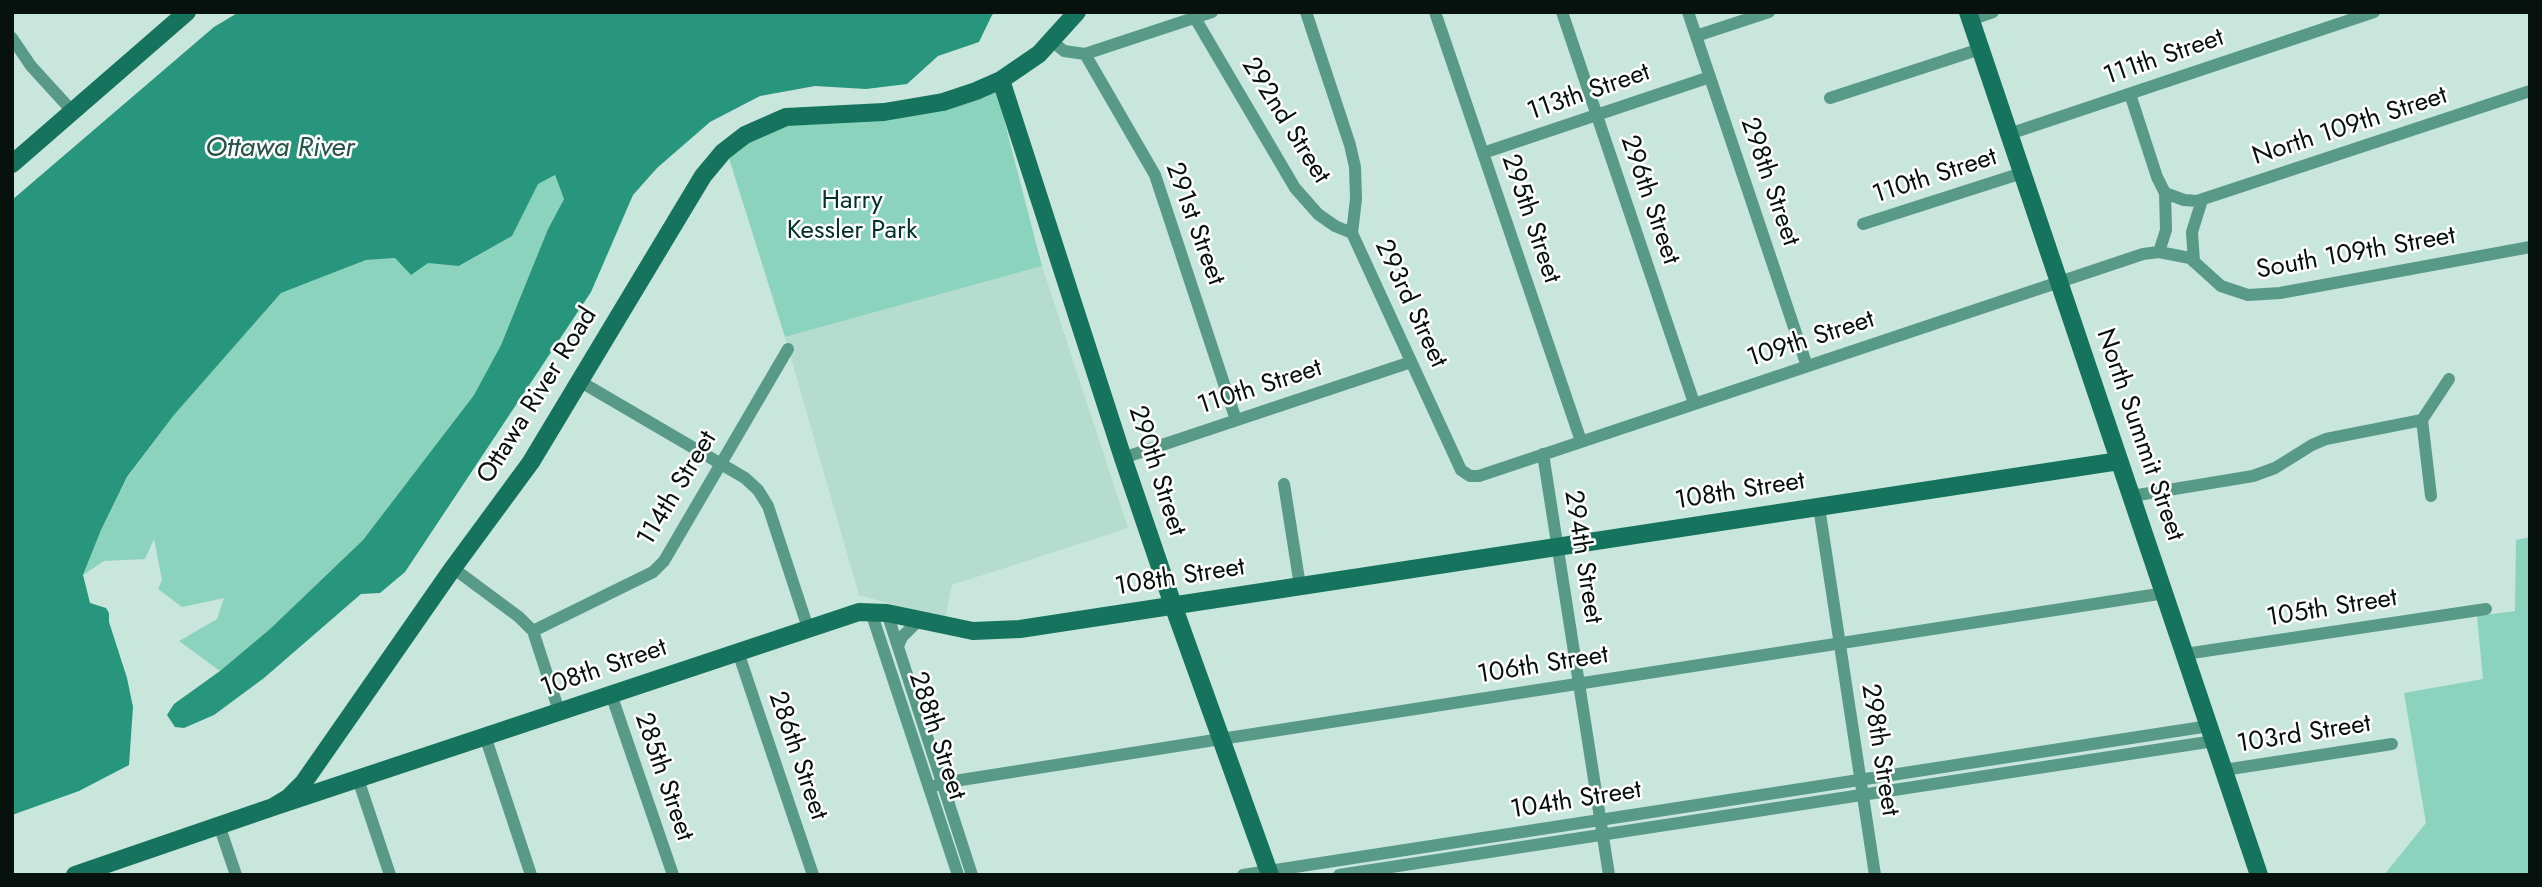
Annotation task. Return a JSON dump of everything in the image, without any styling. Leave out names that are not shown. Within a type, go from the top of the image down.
[{"type":"street","points":[[12,164],[187,12]]},
{"type":"street","name":"Ottawa River Road","points":[[79,874],[273,807],[313,783],[453,568],[531,462],[703,176],[723,152],[745,135],[770,122],[800,114],[884,112],[943,102],[976,92],[1024,65],[1052,41],[1077,12]]},
{"type":"street","points":[[1052,41],[1064,51],[1085,54],[1212,12]]},
{"type":"street","name":"293rd Street","points":[[1306,12],[1355,167],[1356,199],[1352,233],[1461,470],[1470,476],[1479,476]]},
{"type":"street","name":"295th Street","points":[[1435,12],[1581,441]]},
{"type":"street","name":"296th Street","points":[[1562,12],[1694,403]]},
{"type":"street","name":"298th Street","points":[[1688,12],[1807,366]]},
{"type":"street","points":[[1696,36],[1769,12]]},
{"type":"street","points":[[1969,16],[1993,12]]},
{"type":"street","name":"111th Street","points":[[2009,134],[2374,12]]},
{"type":"street","name":"North Summit Street","points":[[1969,16],[2259,875]]},
{"type":"street","name":"292nd Street","points":[[1195,18],[1295,188],[1318,214],[1335,226],[1352,233]]},
{"type":"street","points":[[12,38],[31,66],[73,113]]},
{"type":"street","points":[[1830,98],[1980,49]]},
{"type":"street","name":"291st Street","points":[[1085,54],[1161,188],[1236,420]]},
{"type":"street","name":"113th Street","points":[[1483,153],[1710,77]]},
{"type":"street","name":"290th Street","points":[[1001,80],[1173,606],[1270,873]]},
{"type":"street","name":"North 109th Street","points":[[2165,193],[2184,200],[2202,200],[2530,91]]},
{"type":"street","points":[[2130,94],[2157,177],[2165,193],[2166,230],[2159,252]]},
{"type":"street","name":"110th Street","points":[[1863,224],[2022,173]]},
{"type":"street","points":[[2194,262],[2192,232],[2202,200]]},
{"type":"street","name":"South 109th Street","points":[[2159,252],[2190,258],[2221,286],[2248,295],[2280,293],[2530,247]]},
{"type":"street","name":"109th Street","points":[[1479,476],[2143,254],[2159,252]]},
{"type":"street","name":"114th Street","points":[[533,631],[653,572],[664,561],[788,349]]},
{"type":"street","name":"110th Street","points":[[1123,458],[1411,362]]},
{"type":"street","points":[[2431,496],[2422,420],[2449,379]]},
{"type":"street","points":[[581,382],[720,464],[758,490],[768,506],[808,628]]},
{"type":"street","points":[[2132,495],[2253,477],[2275,468],[2312,444],[2326,439],[2422,420]]},
{"type":"street","name":"294th Street","points":[[1543,454],[1609,875]]},
{"type":"street","name":"108th Street","points":[[313,783],[358,779],[859,612],[879,613],[958,629],[990,632],[1020,629],[2119,461]]},
{"type":"street","points":[[1284,484],[1300,586]]},
{"type":"street","name":"298th Street","points":[[1819,507],[1875,875]]},
{"type":"street","points":[[453,568],[519,617],[533,631],[559,711]]},
{"type":"street","name":"106th Street","points":[[929,788],[942,783],[2165,593]]},
{"type":"street","name":"105th Street","points":[[2185,654],[2486,608]]},
{"type":"street","name":"288th Street","points":[[879,613],[898,646],[972,875]]},
{"type":"street","name":"288th Street","points":[[879,613],[929,788],[958,875]]},
{"type":"street","points":[[898,646],[902,637],[919,620]]},
{"type":"street","name":"286th Street","points":[[738,652],[813,875]]},
{"type":"street","name":"285th Street","points":[[611,694],[673,875]]},
{"type":"street","name":"104th Street","points":[[1243,875],[1270,873],[2034,753],[2211,734]]},
{"type":"street","name":"104th Street","points":[[1339,875],[2036,768],[2211,734]]},
{"type":"street","points":[[485,736],[531,875]]},
{"type":"street","name":"103rd Street","points":[[2224,770],[2392,744]]},
{"type":"street","points":[[2034,753],[2036,768]]},
{"type":"street","points":[[358,779],[390,875]]},
{"type":"street","points":[[1728,800],[1730,815]]},
{"type":"street","points":[[219,825],[236,875]]},
{"type":"street","points":[[1430,846],[1432,860]]},
{"type":"shaded area","points":[[1042,266],[1128,528],[952,585],[945,619],[859,595],[785,337]]},
{"type":"green space","name":"Harry Kessler Park","points":[[996,89],[1042,266],[785,337],[728,155],[770,128]]},
{"type":"green space","points":[[555,175],[564,199],[548,229],[501,345],[474,395],[363,540],[270,629],[220,671],[179,641],[217,619],[224,598],[182,607],[158,589],[162,580],[154,539],[145,559],[104,561],[83,575],[101,530],[127,478],[174,415],[281,293],[366,260],[395,258],[460,266],[512,236],[537,184]]},
{"type":"green space","points":[[2530,537],[2530,875],[2384,875],[2426,823],[2404,693],[2483,679],[2477,616],[2515,611],[2516,540]]},
{"type":"water","name":"Ottawa River","points":[[239,12],[996,12],[979,42],[938,56],[907,84],[866,89],[815,86],[760,96],[710,122],[657,168],[633,195],[591,292],[405,572],[380,593],[361,594],[264,678],[214,715],[184,728],[175,727],[167,715],[174,704],[220,671],[270,629],[363,540],[474,395],[501,345],[548,229],[564,199],[555,175],[538,184],[512,236],[459,266],[428,263],[411,275],[395,258],[366,260],[281,293],[174,415],[127,477],[83,575],[90,603],[106,608],[109,613],[109,622],[127,678],[133,707],[129,765],[79,791],[12,815],[12,200],[214,27]]}]
